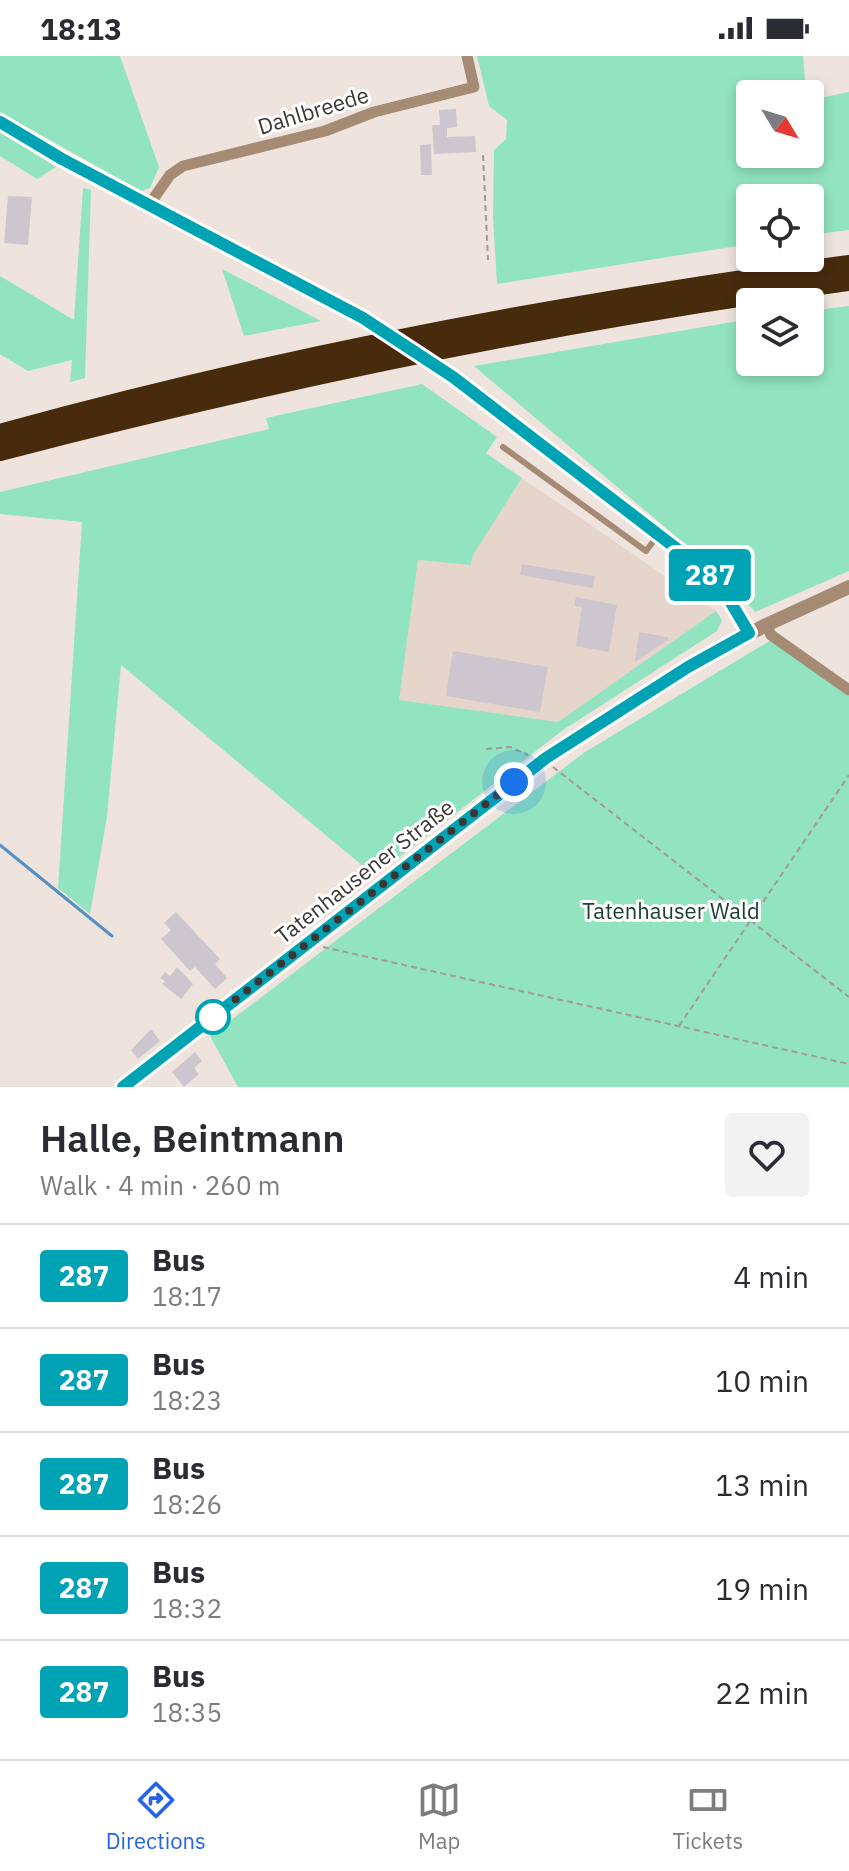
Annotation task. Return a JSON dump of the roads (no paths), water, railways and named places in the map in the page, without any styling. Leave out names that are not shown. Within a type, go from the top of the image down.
[{"type":"highway","points":[[0,434],[130,398],[292,361],[528,315],[849,265]]},
{"type":"highway","points":[[0,451],[278,382],[517,333],[849,281]]},
{"type":"street","name":"Dahlbreede","points":[[149,205],[170,175],[183,166],[325,131],[374,112],[474,87],[467,56]]},
{"type":"street","points":[[0,122],[363,318],[453,377],[716,581],[749,633]]},
{"type":"street","name":"Tatenhausener Straße","points":[[123,1087],[536,766],[688,667],[749,633],[849,587]]},
{"type":"street","points":[[766,625],[771,635],[849,690]]},
{"type":"lane","points":[[503,447],[646,551],[659,534]]},
{"type":"waterway","points":[[0,845],[112,936]]},
{"type":"park label","name":"Tatenhauser Wald","points":[[671,910]]}]
